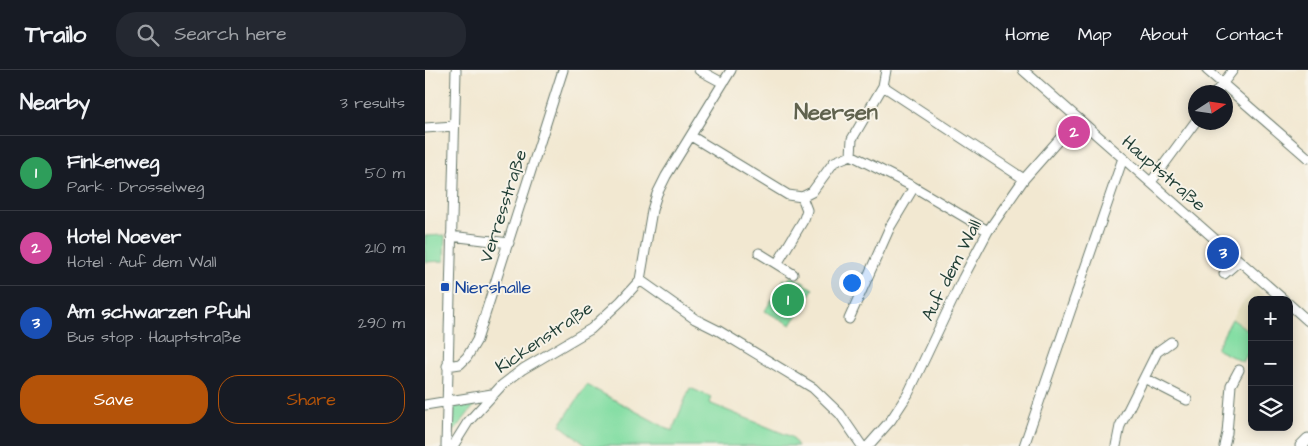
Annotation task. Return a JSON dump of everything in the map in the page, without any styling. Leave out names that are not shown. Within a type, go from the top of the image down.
[{"type":"main road","points":[[1301,446],[1308,439]]},
{"type":"street","points":[[446,446],[456,70]]},
{"type":"street","name":"Verresstraße","points":[[447,366],[460,364],[467,357],[477,340],[563,70]]},
{"type":"street","points":[[699,70],[723,83]]},
{"type":"street","points":[[731,70],[657,194],[651,216],[640,280],[695,318],[719,330],[813,388],[840,414],[862,446]]},
{"type":"street","points":[[851,155],[852,139],[883,86],[886,70]]},
{"type":"street","name":"Hauptstraße","points":[[1023,70],[1280,296]]},
{"type":"street","points":[[1207,70],[1308,158]]},
{"type":"street","points":[[1223,83],[1233,70]]},
{"type":"street","points":[[883,86],[1024,179]]},
{"type":"street","name":"Auf dem Wall","points":[[868,446],[891,420],[908,394],[963,278],[989,231],[1024,179],[1078,118]]},
{"type":"street","points":[[425,128],[454,126]]},
{"type":"street","points":[[1151,182],[1189,130]]},
{"type":"street","points":[[691,136],[788,195],[802,197],[812,192],[834,162],[851,155],[914,187],[989,231]]},
{"type":"street","points":[[1024,446],[1123,158]]},
{"type":"street","points":[[849,319],[890,228],[914,187]]},
{"type":"street","points":[[777,264],[804,219],[807,210],[802,197]]},
{"type":"street","points":[[451,236],[509,243]]},
{"type":"street","points":[[759,253],[793,274]]},
{"type":"street","points":[[1224,274],[1239,260]]},
{"type":"street","name":"Kickenstraße","points":[[453,446],[468,422],[493,394],[523,369],[591,329],[640,280]]},
{"type":"street","points":[[1293,308],[1308,321]]},
{"type":"street","points":[[1116,446],[1120,426],[1157,352],[1171,342]]},
{"type":"street","points":[[1224,446],[1231,385],[1239,370]]},
{"type":"street","points":[[1144,378],[1187,400]]},
{"type":"street","name":"Kickenstraße","points":[[425,405],[493,394]]},
{"type":"shaded area","points":[[1256,288],[1265,296],[1249,296]]},
{"type":"shaded area","points":[[1248,297],[1248,330],[1232,319]]},
{"type":"green space","points":[[445,235],[444,261],[425,262],[425,236]]},
{"type":"green space","points":[[794,277],[813,289],[791,325],[765,311],[784,279],[787,281],[789,278]]},
{"type":"green space","points":[[1232,319],[1248,330],[1248,353],[1243,362],[1216,349]]},
{"type":"green space","points":[[587,385],[672,431],[690,388],[711,397],[709,403],[792,437],[798,446],[587,446],[560,425]]},
{"type":"green space","points":[[473,403],[474,406],[454,431],[452,430],[453,409],[455,406]]},
{"type":"place","name":"Hotel Noever","points":[[1074,132]]},
{"type":"place","name":"Am schwarzen Pfuhl","points":[[1223,253]]},
{"type":"place","name":"Niershalle","points":[[445,287]]},
{"type":"place","name":"Finkenweg","points":[[788,300]]},
{"type":"district","name":"Neersen","points":[[836,111]]}]
